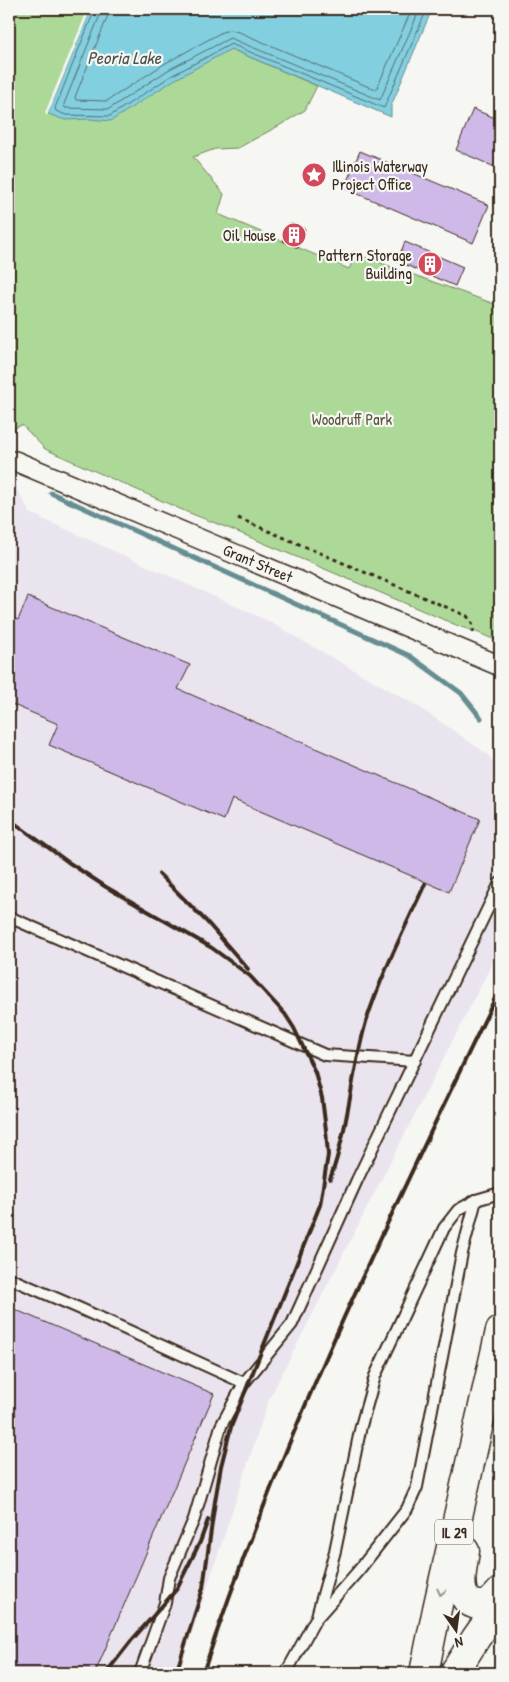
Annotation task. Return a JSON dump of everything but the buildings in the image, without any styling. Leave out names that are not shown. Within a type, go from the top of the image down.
[{"type":"main road","name":"IL 29","points":[[424,1673],[500,1331]]},
{"type":"main road","points":[[486,1391],[469,1510],[461,1588],[463,1596],[468,1602],[474,1604],[486,1604],[494,1600],[500,1592]]},
{"type":"main road","points":[[454,1673],[500,1604]]},
{"type":"street","name":"Grant Street","points":[[12,459],[500,666]]},
{"type":"lane","points":[[140,1673],[165,1603],[169,1578],[194,1519],[221,1426],[244,1383],[292,1324],[361,1172],[500,883]]},
{"type":"lane","points":[[9,917],[326,1055],[415,1061]]},
{"type":"lane","points":[[286,1673],[315,1620],[335,1551],[361,1426],[375,1376],[444,1228],[458,1210],[476,1200],[500,1193]]},
{"type":"lane","points":[[315,1620],[359,1570],[407,1509],[417,1487],[462,1253],[476,1200]]},
{"type":"lane","points":[[9,1278],[244,1383]]},
{"type":"path","points":[[238,518],[467,616],[473,624],[474,630]]},
{"type":"shaded area","points":[[9,430],[12,436],[17,489],[30,513],[266,620],[419,707],[487,754],[500,771],[500,948],[269,1399],[179,1673],[9,1673]]},
{"type":"green space","name":"Woodruff Park","points":[[9,9],[91,9],[52,104],[231,49],[317,86],[305,110],[282,124],[238,148],[215,149],[193,157],[224,194],[218,214],[349,269],[356,254],[500,306],[500,642],[187,512],[45,449],[22,425],[9,430]]},
{"type":"water","name":"Peoria Lake","points":[[91,9],[432,9],[391,106],[391,117],[231,49],[174,80],[111,121],[89,119],[65,120],[48,114]]},
{"type":"pier","points":[[88,9],[91,9],[47,116],[45,113]]},
{"type":"waterway","points":[[9,418],[13,429]]},
{"type":"waterway","points":[[51,493],[410,656],[461,693],[481,718]]},
{"type":"railway","points":[[9,819],[106,887],[212,948],[250,976],[285,1014],[294,1028],[315,1072],[322,1098],[328,1155],[320,1205],[231,1427],[221,1466],[203,1588],[176,1673]]},
{"type":"railway","points":[[159,874],[206,921],[248,969]]},
{"type":"railway","points":[[330,1179],[342,1140],[366,1022],[386,970],[425,884]]},
{"type":"railway","points":[[203,1673],[267,1497],[303,1411],[379,1241],[500,988]]},
{"type":"railway","points":[[106,1673],[131,1641],[176,1590],[200,1542],[208,1520]]},
{"type":"place","name":"Illinois Waterway Project Office","points":[[314,175]]},
{"type":"place","name":"Oil House","points":[[294,235]]},
{"type":"place","name":"Pattern Storage Building","points":[[430,264]]}]
